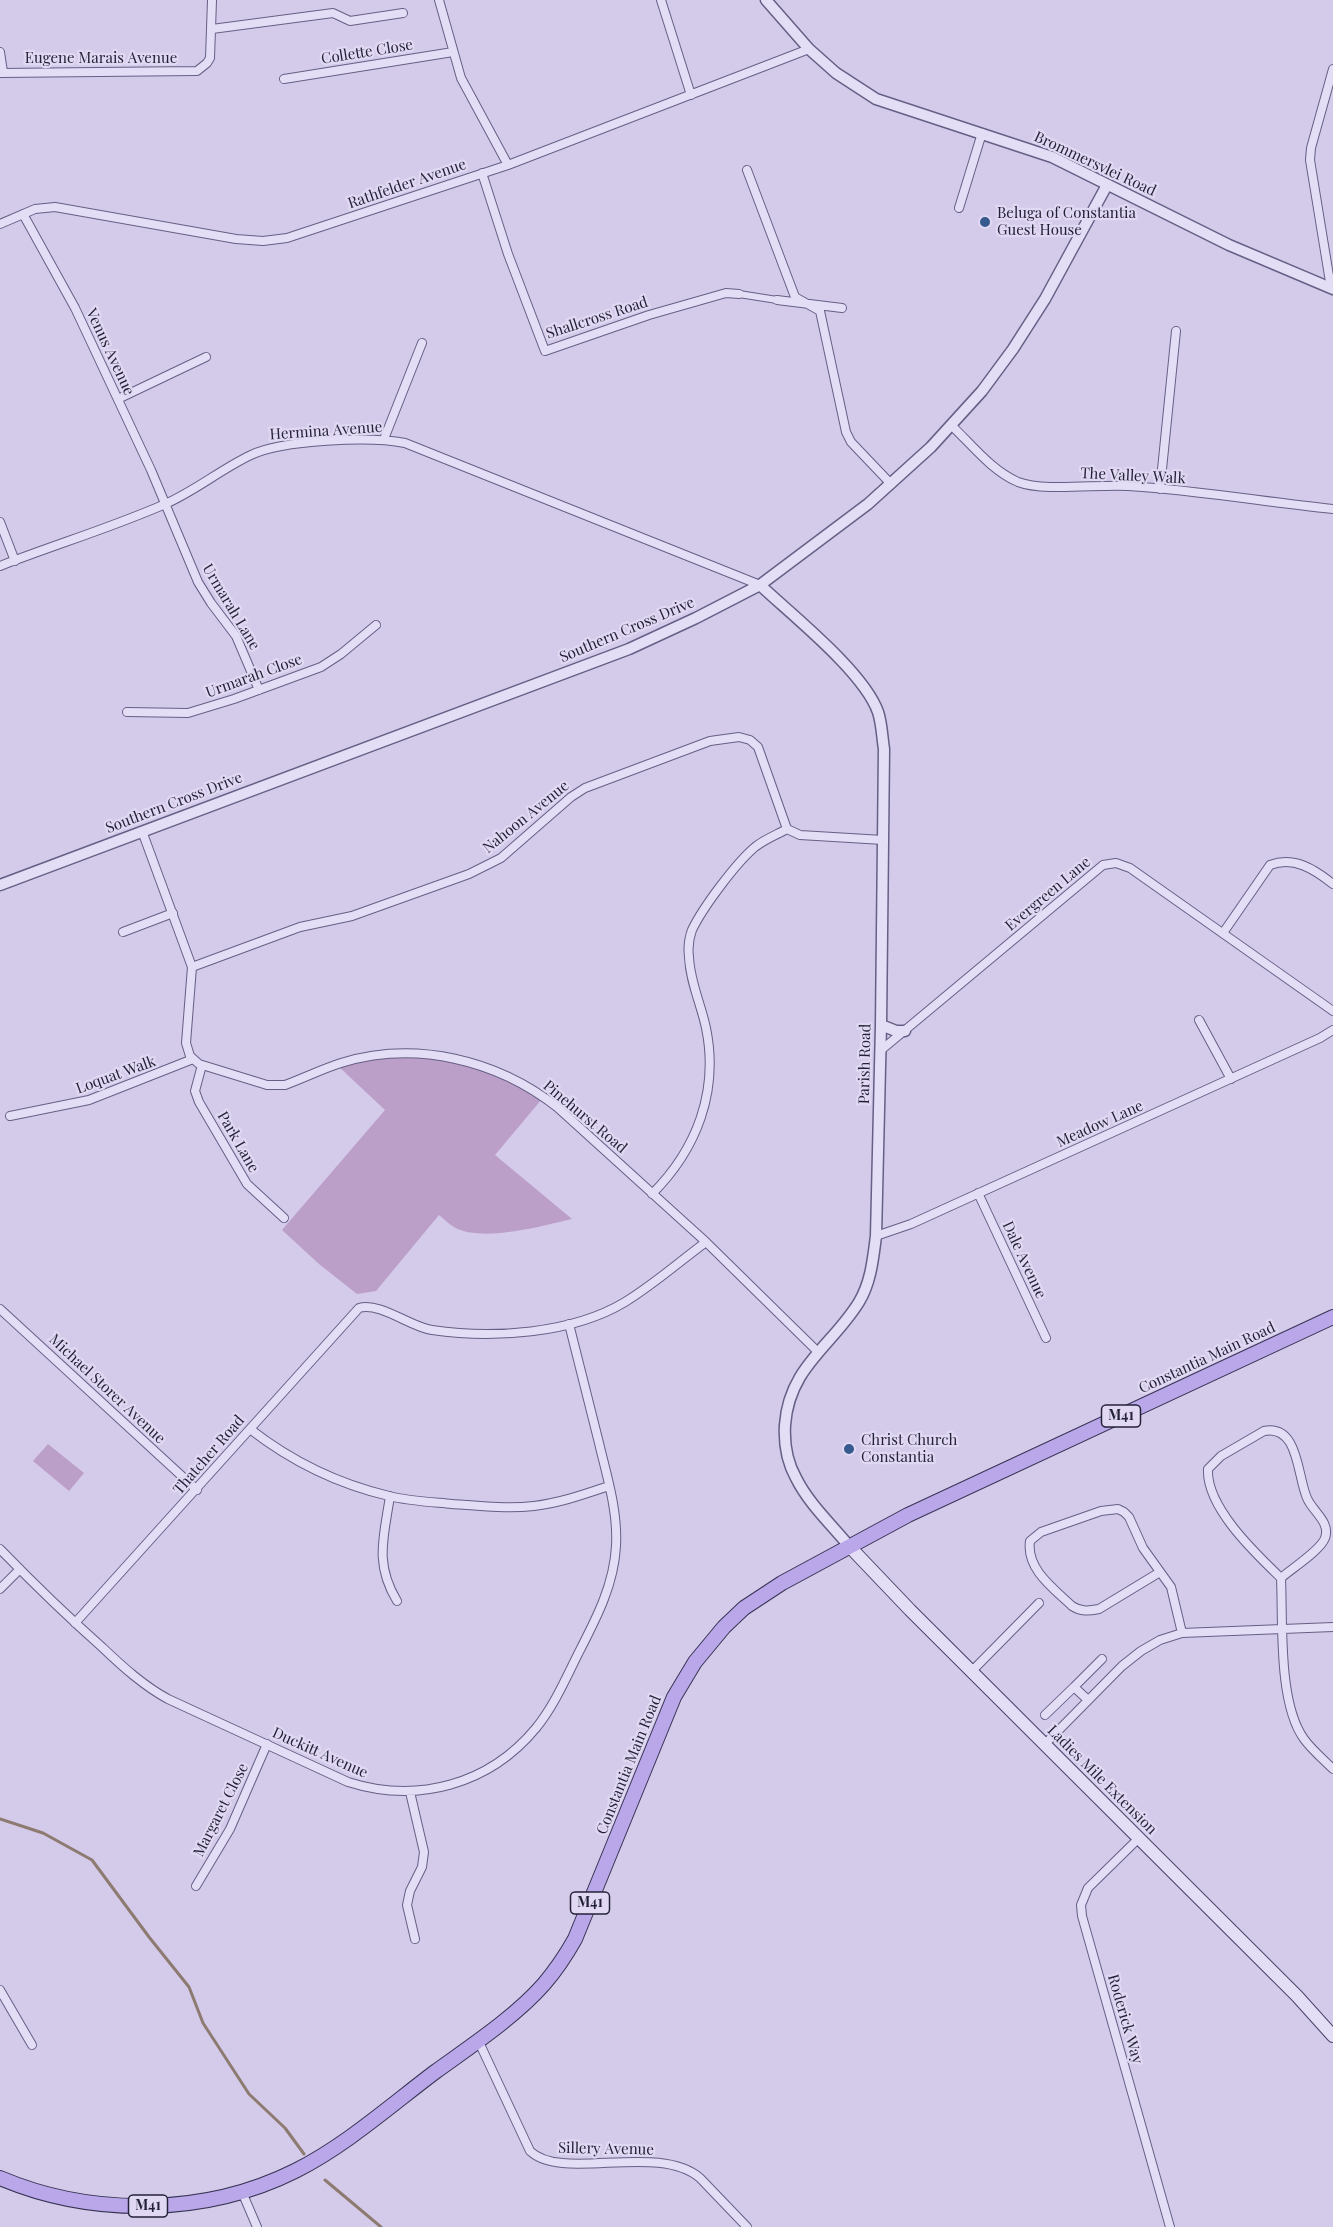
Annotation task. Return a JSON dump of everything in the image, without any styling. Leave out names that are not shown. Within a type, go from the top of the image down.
[{"type":"main road","name":"Constantia Main Road","points":[[0,2178],[23,2188],[64,2198],[106,2204],[174,2205],[242,2192],[274,2180],[314,2160],[478,2040],[543,1986],[575,1939],[674,1697],[695,1662],[724,1627],[744,1608],[782,1583],[908,1515],[1333,1317]]},
{"type":"main road","name":"Ladies Mile Extension","points":[[849,1546],[903,1603],[1297,1996],[1333,2036]]},
{"type":"street","name":"Eugene Marais Avenue","points":[[1,72],[193,72],[201,69],[210,58],[212,0]]},
{"type":"street","points":[[439,0],[461,78],[508,165]]},
{"type":"street","points":[[661,0],[691,94]]},
{"type":"street","name":"Brommersvlei Road","points":[[766,0],[809,49],[836,73],[876,99],[1052,157],[1229,245],[1332,289]]},
{"type":"street","points":[[212,29],[333,13],[350,21],[403,13]]},
{"type":"street","name":"Rathfelder Avenue","points":[[0,224],[42,207],[55,207],[236,239],[263,241],[287,238],[508,165],[809,49]]},
{"type":"street","points":[[0,52],[1,72]]},
{"type":"street","name":"Collette Close","points":[[284,79],[453,52]]},
{"type":"street","points":[[1332,289],[1310,160],[1311,148],[1333,69]]},
{"type":"street","points":[[959,208],[982,133]]},
{"type":"street","points":[[747,170],[795,297],[820,311],[843,419],[851,442],[891,483]]},
{"type":"street","name":"Shallcross Road","points":[[482,173],[508,254],[545,351],[649,315],[726,293],[842,308]]},
{"type":"street","name":"Southern Cross Drive","points":[[0,883],[629,649],[759,585],[851,517],[952,426],[1014,349],[1045,299],[1107,185]]},
{"type":"street","name":"Venus Avenue","points":[[23,214],[75,308],[166,504]]},
{"type":"street","points":[[1160,489],[1176,331]]},
{"type":"street","points":[[384,439],[422,343]]},
{"type":"street","points":[[118,399],[206,357]]},
{"type":"street","name":"The Valley Walk","points":[[952,426],[996,468],[1007,477],[1021,483],[1036,486],[1127,486],[1333,509]]},
{"type":"street","name":"Hermina Avenue","points":[[0,566],[166,504],[266,448],[384,439],[405,443],[759,585]]},
{"type":"street","name":"Urmarah Lane","points":[[166,504],[198,582],[236,636],[260,690]]},
{"type":"street","points":[[0,522],[15,561]]},
{"type":"street","name":"Parish Road","points":[[759,585],[854,674],[869,693],[878,711],[884,749],[876,1236],[871,1272],[867,1287],[850,1316],[817,1351],[800,1375],[789,1398],[785,1421],[786,1447],[792,1469],[803,1491],[849,1546]]},
{"type":"street","name":"Urmarah Close","points":[[127,712],[171,714],[196,711],[260,690],[321,666],[341,654],[376,625]]},
{"type":"street","name":"Nahoon Avenue","points":[[192,967],[300,927],[352,916],[470,874],[501,858],[571,797],[585,788],[710,741],[739,736],[750,740],[758,747],[787,830]]},
{"type":"street","points":[[652,1194],[672,1172],[692,1141],[705,1108],[710,1084],[710,1052],[690,968],[689,943],[692,931],[715,895],[744,857],[767,839],[787,830],[800,836],[883,840]]},
{"type":"street","points":[[142,831],[192,967],[186,1043],[193,1059]]},
{"type":"street","points":[[1223,933],[1270,865],[1291,862],[1314,869],[1333,884]]},
{"type":"street","name":"Evergreen Lane","points":[[880,1051],[1103,865],[1116,863],[1130,868],[1333,1011]]},
{"type":"street","points":[[123,932],[173,912]]},
{"type":"street","points":[[1199,1020],[1231,1079]]},
{"type":"street","points":[[881,1025],[896,1031],[905,1031]]},
{"type":"street","name":"Meadow Lane","points":[[876,1236],[911,1224],[1231,1079],[1333,1030]]},
{"type":"street","name":"Pinehurst Road","points":[[193,1059],[202,1065],[277,1086],[343,1062],[412,1054],[452,1057],[497,1071],[542,1095],[706,1242],[817,1351]]},
{"type":"street","name":"Loquat Walk","points":[[10,1116],[89,1100],[193,1059]]},
{"type":"street","name":"Park Lane","points":[[202,1065],[195,1089],[199,1102],[247,1184],[284,1218]]},
{"type":"street","name":"Dale Avenue","points":[[978,1193],[1046,1338]]},
{"type":"street","points":[[569,1324],[604,1313],[625,1302],[706,1242]]},
{"type":"street","name":"Thatcher Road","points":[[75,1623],[197,1490],[355,1311],[363,1307],[375,1309],[428,1329],[462,1334],[504,1333],[569,1324]]},
{"type":"street","name":"Michael Storer Avenue","points":[[0,1309],[197,1490]]},
{"type":"street","name":"Duckitt Avenue","points":[[0,1549],[75,1623],[122,1665],[158,1693],[348,1782],[388,1792],[410,1792],[459,1783],[485,1771],[509,1755],[538,1725],[571,1668],[607,1592],[616,1548],[616,1524],[609,1486],[569,1324]]},
{"type":"street","points":[[250,1429],[290,1458],[347,1482],[390,1496],[476,1506],[516,1507],[536,1506],[609,1486]]},
{"type":"street","points":[[1281,1578],[1322,1544],[1327,1530],[1324,1522],[1305,1496],[1289,1439],[1272,1430],[1264,1431],[1221,1456],[1209,1469],[1208,1478],[1219,1504],[1238,1532],[1281,1578],[1287,1698],[1290,1712],[1303,1739],[1333,1769]]},
{"type":"street","points":[[390,1496],[382,1565],[389,1588],[397,1601]]},
{"type":"street","points":[[1160,1572],[1099,1609],[1078,1610],[1037,1570],[1030,1560],[1030,1541],[1041,1532],[1101,1511],[1118,1509],[1129,1517],[1143,1548],[1160,1572],[1174,1594],[1182,1633]]},
{"type":"street","points":[[0,1589],[20,1569]]},
{"type":"street","points":[[972,1671],[1039,1603]]},
{"type":"street","points":[[1045,1744],[1122,1666],[1141,1651],[1160,1641],[1182,1633],[1333,1627]]},
{"type":"street","points":[[1045,1715],[1102,1659]]},
{"type":"street","points":[[1074,1687],[1088,1700]]},
{"type":"street","name":"Margaret Close","points":[[196,1886],[230,1828],[267,1744]]},
{"type":"street","points":[[410,1792],[424,1852],[422,1867],[410,1891],[407,1905],[416,1939]]},
{"type":"street","name":"Roderick Way","points":[[1139,1838],[1088,1888],[1081,1905],[1082,1916],[1170,2227]]},
{"type":"street","points":[[0,1990],[32,2045]]},
{"type":"street","name":"Sillery Avenue","points":[[478,2040],[530,2151],[537,2158],[555,2162],[654,2162],[682,2167],[692,2171],[700,2178],[747,2227]]},
{"type":"street","points":[[242,2192],[257,2227]]},
{"type":"shaded area","points":[[412,1056],[451,1060],[496,1074],[542,1099],[495,1155],[572,1219],[512,1232],[480,1233],[466,1232],[454,1227],[439,1215],[376,1291],[357,1294],[319,1264],[282,1230],[385,1110],[338,1066]]},
{"type":"shaded area","points":[[48,1444],[84,1473],[69,1491],[33,1461]]},
{"type":"waterway","points":[[0,1819],[43,1833],[92,1860],[189,1987],[203,2023],[249,2094],[285,2128],[304,2154]]},
{"type":"waterway","points":[[325,2180],[381,2227]]},
{"type":"place","name":"Beluga of Constantia Guest House","points":[[985,222]]},
{"type":"place","name":"Christ Church Constantia","points":[[849,1449]]}]
